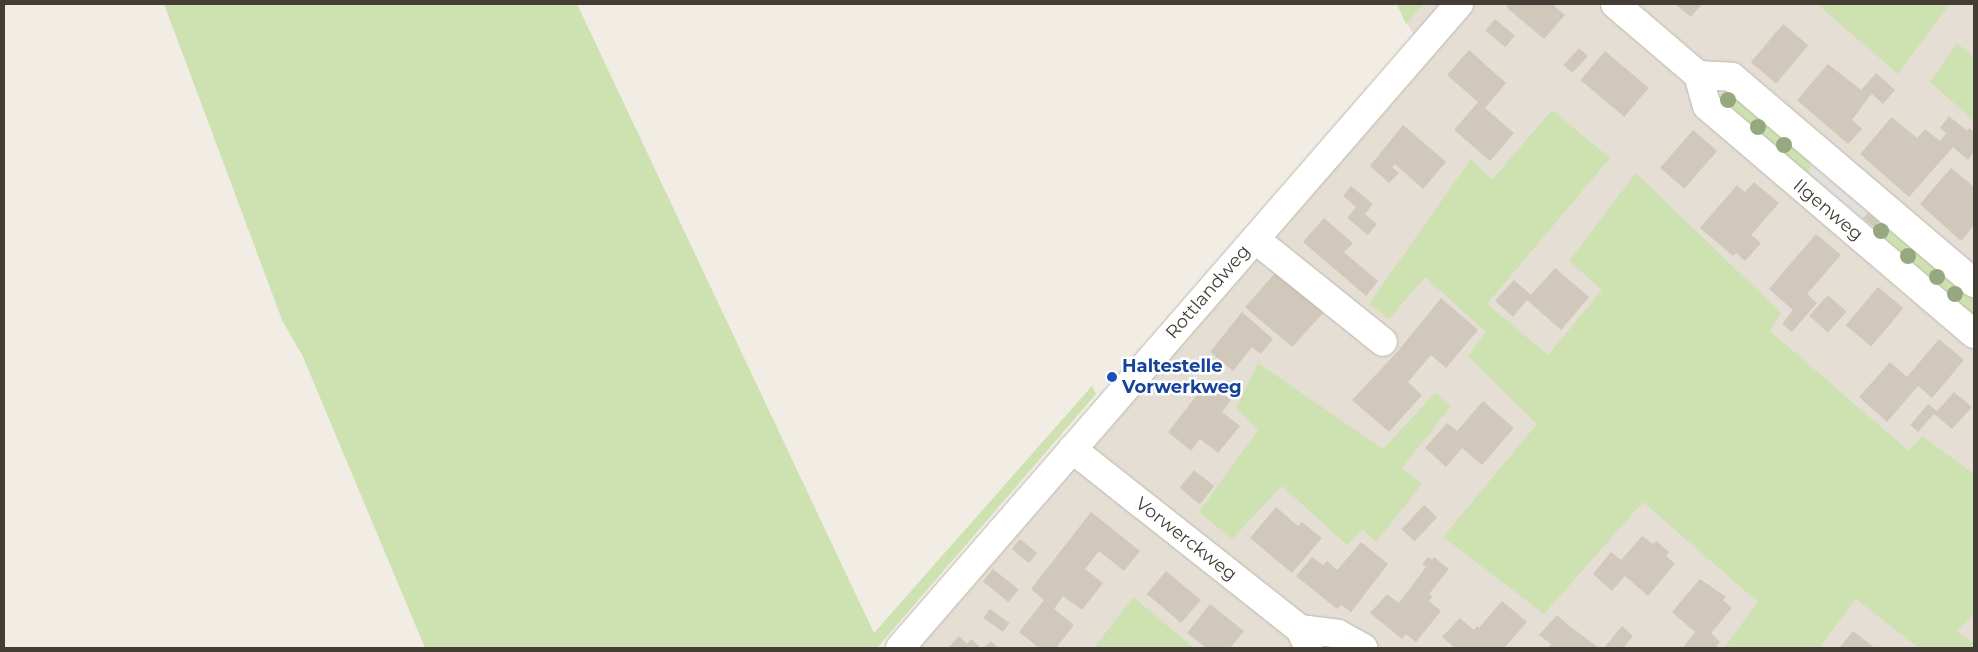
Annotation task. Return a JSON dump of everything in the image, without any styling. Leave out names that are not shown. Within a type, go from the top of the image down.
[{"type":"street","name":"Rottlandweg","points":[[900,648],[1459,4]]},
{"type":"street","points":[[1615,4],[1698,75],[1732,77],[1974,283]]},
{"type":"street","name":"Ilgenweg","points":[[1698,75],[1707,106],[1974,334]]},
{"type":"street","points":[[1255,239],[1383,342]]},
{"type":"street","name":"Vorwerckweg","points":[[1072,449],[1305,639],[1338,634],[1363,648]]},
{"type":"shaded area","points":[[1397,4],[1974,4],[1974,300],[1885,224],[1974,320],[1974,648],[904,648],[1423,53]]},
{"type":"shaded area","points":[[1815,165],[1870,210],[1860,222],[1805,177]]},
{"type":"green space","points":[[164,4],[577,4],[874,633],[1092,386],[1096,394],[877,648],[425,648],[303,357],[282,320]]},
{"type":"green space","points":[[1397,4],[1424,4],[1406,24]]},
{"type":"green space","points":[[1817,4],[1950,4],[1898,74]]},
{"type":"green space","points":[[1957,43],[1974,58],[1974,121],[1930,82]]},
{"type":"green space","points":[[1723,92],[1729,92],[1809,159],[1811,168],[1806,173],[1800,173],[1719,99]]},
{"type":"green space","points":[[1552,110],[1610,158],[1487,304],[1548,355],[1602,290],[1569,261],[1636,173],[1781,313],[1770,331],[1909,451],[1922,436],[1974,474],[1974,613],[1957,632],[1974,643],[1974,648],[1919,648],[1856,599],[1819,648],[1724,648],[1758,602],[1643,502],[1544,614],[1443,537],[1537,424],[1468,356],[1486,332],[1425,277],[1389,319],[1369,304],[1471,159],[1492,180]]},
{"type":"green space","points":[[1885,224],[1974,300],[1974,320],[1876,238],[1874,231],[1878,226]]},
{"type":"green space","points":[[1258,363],[1383,449],[1435,393],[1451,406],[1402,468],[1422,484],[1376,542],[1363,529],[1347,545],[1282,486],[1232,539],[1199,512],[1258,430],[1236,408]]},
{"type":"green space","points":[[1133,597],[1194,648],[1094,648]]},
{"type":"building","points":[[1509,4],[1552,4],[1565,15],[1544,39],[1506,7]]},
{"type":"building","points":[[1675,4],[1702,4],[1691,17]]},
{"type":"building","points":[[1495,19],[1515,36],[1505,47],[1485,30]]},
{"type":"building","points":[[1783,24],[1808,45],[1776,84],[1751,62]]},
{"type":"building","points":[[1579,48],[1588,56],[1573,73],[1564,65]]},
{"type":"building","points":[[1469,50],[1506,83],[1485,108],[1514,133],[1490,161],[1454,130],[1478,102],[1447,75]]},
{"type":"building","points":[[1605,51],[1649,88],[1624,117],[1581,80]]},
{"type":"building","points":[[1828,64],[1861,90],[1876,73],[1895,90],[1883,104],[1872,94],[1869,97],[1852,120],[1862,129],[1848,144],[1797,100]]},
{"type":"building","points":[[1949,116],[1967,131],[1969,128],[1974,132],[1974,152],[1968,160],[1953,147],[1909,197],[1860,154],[1892,117],[1917,138],[1925,129],[1940,141],[1946,133],[1940,128]]},
{"type":"building","points":[[1403,125],[1446,162],[1423,189],[1395,164],[1392,167],[1399,173],[1389,183],[1370,166]]},
{"type":"building","points":[[1693,130],[1717,151],[1684,189],[1660,168]]},
{"type":"building","points":[[1951,168],[1974,187],[1974,225],[1961,241],[1920,204]]},
{"type":"building","points":[[1754,182],[1779,203],[1751,235],[1761,243],[1745,261],[1736,253],[1733,256],[1700,228],[1737,185],[1745,192]]},
{"type":"building","points":[[1351,186],[1373,204],[1365,214],[1377,224],[1368,235],[1347,218],[1356,207],[1343,196]]},
{"type":"building","points":[[1868,213],[1879,221],[1874,227],[1863,218]]},
{"type":"building","points":[[1324,218],[1353,243],[1344,252],[1378,281],[1366,296],[1303,242]]},
{"type":"building","points":[[1816,234],[1841,255],[1807,294],[1817,303],[1792,332],[1782,324],[1793,310],[1769,289]]},
{"type":"building","points":[[1555,268],[1589,297],[1561,330],[1527,300],[1513,317],[1495,301],[1514,280],[1531,295]]},
{"type":"building","points":[[1275,273],[1278,276],[1280,274],[1324,312],[1292,347],[1245,307]]},
{"type":"building","points":[[1878,287],[1903,308],[1871,347],[1846,325]]},
{"type":"building","points":[[1828,295],[1847,312],[1828,333],[1809,316]]},
{"type":"building","points":[[1441,298],[1478,330],[1446,368],[1431,355],[1408,382],[1422,395],[1389,432],[1352,400],[1398,351]]},
{"type":"building","points":[[1242,312],[1273,339],[1261,354],[1252,347],[1233,371],[1210,352]]},
{"type":"building","points":[[1939,339],[1964,360],[1932,398],[1918,386],[1887,422],[1859,397],[1890,362],[1907,377]]},
{"type":"building","points":[[1208,381],[1231,400],[1222,412],[1240,426],[1218,453],[1200,439],[1191,451],[1168,432]]},
{"type":"building","points":[[1954,392],[1972,407],[1952,429],[1934,414],[1918,432],[1910,425],[1928,404],[1937,411]]},
{"type":"building","points":[[1483,401],[1514,428],[1482,465],[1462,448],[1446,467],[1425,448],[1447,423],[1457,431]]},
{"type":"building","points":[[1194,470],[1214,486],[1200,504],[1180,488]]},
{"type":"building","points":[[1424,505],[1437,517],[1415,541],[1401,529]]},
{"type":"building","points":[[1276,507],[1298,526],[1302,522],[1322,538],[1292,573],[1250,538]]},
{"type":"building","points":[[1091,512],[1140,551],[1124,571],[1099,551],[1085,569],[1103,583],[1082,610],[1063,596],[1054,609],[1074,625],[1056,648],[1039,648],[1019,632],[1044,600],[1031,589]]},
{"type":"building","points":[[1642,536],[1653,544],[1656,541],[1669,552],[1666,556],[1675,564],[1648,596],[1625,576],[1612,591],[1593,574],[1611,552],[1621,560]]},
{"type":"building","points":[[1020,539],[1037,553],[1029,563],[1012,549]]},
{"type":"building","points":[[1361,542],[1388,564],[1351,612],[1341,605],[1337,609],[1296,576],[1312,557],[1323,565],[1327,561],[1337,570]]},
{"type":"building","points":[[1428,557],[1432,560],[1434,557],[1449,569],[1429,594],[1433,596],[1429,601],[1441,611],[1416,642],[1406,634],[1402,639],[1370,613],[1387,594],[1399,603],[1426,567],[1422,564]]},
{"type":"building","points":[[993,569],[1019,590],[1009,602],[983,581]]},
{"type":"building","points":[[1166,571],[1200,600],[1181,623],[1147,594]]},
{"type":"building","points":[[1700,579],[1726,597],[1723,600],[1732,608],[1711,633],[1720,642],[1715,648],[1687,648],[1684,646],[1695,632],[1672,612]]},
{"type":"building","points":[[1502,601],[1527,622],[1504,648],[1455,648],[1442,637],[1460,618],[1474,630],[1477,626],[1479,628]]},
{"type":"building","points":[[1210,604],[1244,631],[1230,648],[1206,648],[1187,633]]},
{"type":"building","points":[[990,609],[1009,623],[1003,632],[984,618]]},
{"type":"building","points":[[1557,615],[1599,648],[1548,648],[1551,644],[1539,635]]},
{"type":"building","points":[[1622,626],[1633,636],[1623,648],[1604,648]]},
{"type":"building","points":[[1853,631],[1875,648],[1839,648]]},
{"type":"building","points":[[959,636],[967,644],[971,639],[979,646],[977,648],[948,648]]},
{"type":"building","points":[[991,641],[997,647],[1001,648],[984,648]]},
{"type":"place","name":"Haltestelle Vorwerkweg","points":[[1112,377]]}]
